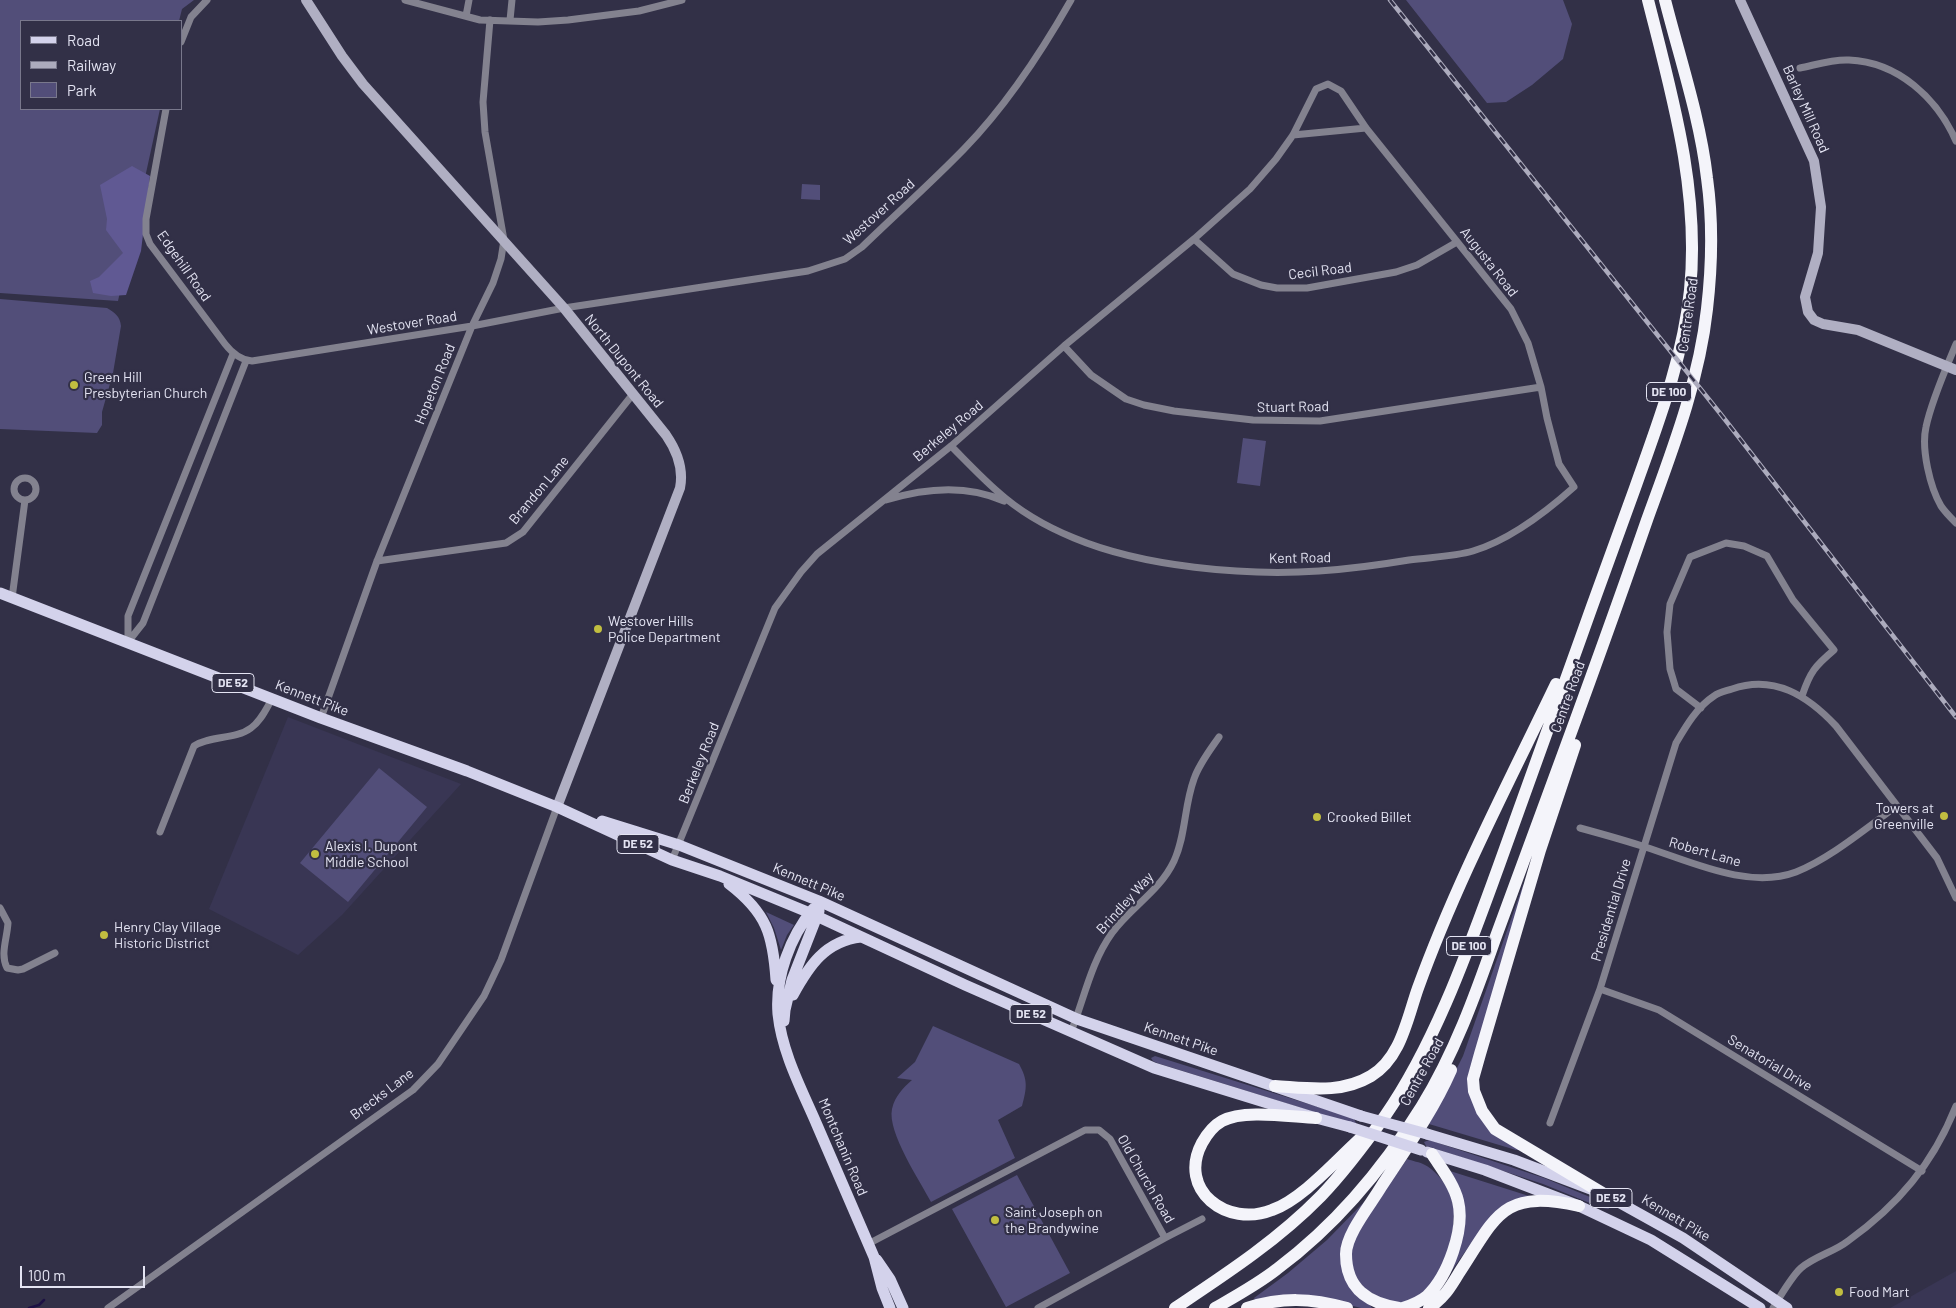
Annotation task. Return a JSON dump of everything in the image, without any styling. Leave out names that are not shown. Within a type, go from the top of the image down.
[{"type":"highway","name":"Centre Road","points":[[1175,1308],[1272,1240],[1317,1200],[1340,1176],[1385,1115],[1411,1074],[1449,994],[1482,914],[1666,401],[1678,362],[1690,292],[1692,233],[1690,187],[1683,145],[1648,0]]},
{"type":"highway","name":"Centre Road","points":[[1215,1308],[1275,1271],[1337,1218],[1390,1154],[1421,1108],[1440,1075],[1453,1049],[1484,971],[1621,594],[1688,400],[1703,334],[1708,291],[1710,219],[1707,174],[1697,126],[1665,0]]},
{"type":"highway","points":[[1604,1194],[1495,1129],[1487,1121],[1476,1099],[1473,1078],[1540,850],[1607,650],[1621,594]]},
{"type":"highway","points":[[1275,1086],[1329,1090],[1349,1085],[1371,1076],[1387,1063],[1401,1041],[1434,943],[1458,890],[1584,628]]},
{"type":"highway","points":[[1399,1308],[1372,1301],[1356,1288],[1350,1273],[1346,1253],[1351,1238],[1362,1217],[1431,1110],[1446,1082],[1458,1055],[1476,1004],[1484,971]]},
{"type":"highway","points":[[1316,1118],[1239,1116],[1222,1121],[1207,1134],[1197,1153],[1196,1169],[1200,1188],[1209,1200],[1236,1215],[1255,1215],[1272,1210],[1291,1200],[1314,1181],[1385,1115]]},
{"type":"highway","points":[[1403,1308],[1417,1303],[1427,1296],[1440,1280],[1456,1246],[1459,1219],[1458,1201],[1450,1182],[1426,1152]]},
{"type":"highway","points":[[1430,1308],[1442,1300],[1490,1225],[1500,1214],[1518,1204],[1534,1200],[1553,1201],[1579,1206]]},
{"type":"highway","points":[[1247,1308],[1273,1301],[1298,1299],[1324,1302],[1347,1308]]},
{"type":"main road","name":"North Dupont Road","points":[[306,0],[342,56],[367,88],[564,308],[674,447],[680,465],[681,483],[558,807]]},
{"type":"main road","name":"Barley Mill Road","points":[[1740,0],[1814,161],[1822,207],[1818,253],[1805,296],[1808,312],[1814,320],[1823,324],[1858,330],[1951,368]]},
{"type":"main road","name":"Kennett Pike","points":[[0,593],[272,699],[467,771],[558,807],[672,860],[720,876],[814,915],[861,938],[1154,1068],[1486,1170],[1579,1206],[1651,1240],[1760,1308]]},
{"type":"main road","name":"Kennett Pike","points":[[558,807],[679,845],[819,901],[1077,1019],[1361,1116],[1514,1160],[1604,1194],[1682,1238],[1775,1304],[1787,1308]]},
{"type":"main road","points":[[720,876],[745,897],[766,925],[775,957],[782,1007]]},
{"type":"main road","name":"Montchanin Road","points":[[819,901],[814,915],[795,937],[787,956],[781,974],[782,1007],[778,1014],[785,1048],[797,1080],[874,1257],[882,1288],[900,1307]]},
{"type":"main road","points":[[782,1007],[815,961],[838,943],[861,938]]},
{"type":"street","points":[[182,40],[191,17],[207,0]]},
{"type":"street","points":[[405,0],[480,20],[538,22],[639,12],[682,0]]},
{"type":"street","points":[[466,16],[470,0]]},
{"type":"street","points":[[510,20],[512,0]]},
{"type":"street","name":"Westover Road","points":[[246,361],[472,326],[564,308],[763,279],[808,271],[845,259],[862,247],[965,148],[1003,102],[1046,43],[1071,0]]},
{"type":"street","name":"Hopeton Road","points":[[322,718],[377,561],[472,326],[493,283],[501,259],[504,240],[485,132],[483,102],[490,20]]},
{"type":"street","points":[[1800,68],[1848,60],[1894,71],[1919,90],[1939,109],[1956,141]]},
{"type":"street","name":"Augusta Road","points":[[1328,84],[1340,91],[1366,128],[1511,309],[1528,343],[1541,387],[1559,464],[1574,487]]},
{"type":"street","name":"Berkeley Road","points":[[672,860],[775,608],[801,572],[817,554],[951,446],[1064,346],[1194,239],[1250,189],[1276,160],[1293,134],[1316,89],[1328,84]]},
{"type":"street","name":"Edgehill Road","points":[[166,110],[146,219],[146,234],[150,244],[233,354],[246,361]]},
{"type":"street","points":[[1293,134],[1366,128]]},
{"type":"street","name":"Cecil Road","points":[[1194,239],[1217,262],[1233,274],[1261,286],[1278,288],[1307,288],[1396,272],[1417,265],[1457,242]]},
{"type":"street","points":[[1956,344],[1951,368],[1925,428],[1926,456],[1931,480],[1941,506],[1956,523]]},
{"type":"street","name":"Stuart Road","points":[[1064,346],[1091,375],[1126,399],[1174,411],[1253,420],[1320,421],[1541,387]]},
{"type":"street","points":[[128,642],[128,616],[233,354]]},
{"type":"street","points":[[128,642],[143,623],[246,361]]},
{"type":"street","name":"Brandon Lane","points":[[377,561],[506,543],[523,532],[633,394]]},
{"type":"street","name":"Kent Road","points":[[951,446],[998,492],[1018,507],[1074,538],[1116,552],[1167,563],[1226,570],[1319,571],[1472,551],[1506,537],[1556,503],[1574,487]]},
{"type":"street","name":"Kent Road","points":[[882,502],[918,492],[968,490],[990,495],[1018,507]]},
{"type":"street","points":[[12,598],[25,500]]},
{"type":"street","points":[[1700,708],[1676,688],[1670,669],[1668,632],[1670,604],[1690,557],[1726,543],[1744,546],[1767,556],[1793,600],[1834,650],[1819,662],[1808,677],[1802,696]]},
{"type":"street","name":"Presidential Drive","points":[[1550,1124],[1600,989],[1676,744],[1692,716],[1714,695],[1744,685],[1774,685],[1802,696],[1820,708],[1836,726],[1937,858],[1956,898]]},
{"type":"street","points":[[160,832],[194,746],[204,741],[239,733],[251,728],[259,721],[272,699]]},
{"type":"street","name":"Brindley Way","points":[[1072,1032],[1096,961],[1108,939],[1120,924],[1154,890],[1172,865],[1182,838],[1193,780],[1219,736]]},
{"type":"street","name":"Robert Lane","points":[[1580,828],[1644,846],[1723,873],[1748,877],[1774,876],[1795,872],[1822,858],[1897,806]]},
{"type":"street","name":"Brecks Lane","points":[[108,1308],[413,1090],[438,1064],[484,996],[501,960],[558,807]]},
{"type":"street","points":[[0,908],[8,923],[0,953],[1,960],[7,968],[23,969],[56,953]]},
{"type":"street","name":"Senatorial Drive","points":[[1600,989],[1658,1009],[1922,1171]]},
{"type":"street","points":[[1775,1304],[1801,1268],[1847,1243],[1888,1209],[1922,1171],[1956,1106]]},
{"type":"street","name":"Old Church Road","points":[[868,1244],[1085,1130],[1099,1130],[1110,1139],[1166,1238],[1038,1308]]},
{"type":"street","points":[[1166,1238],[1202,1220]]},
{"type":"shaded area","points":[[132,166],[150,176],[141,251],[126,295],[111,296],[93,293],[90,281],[99,277],[123,253],[106,230],[107,219],[100,185]]},
{"type":"shaded area","name":"Alexis I. Dupont Middle School","points":[[288,717],[461,784],[342,915],[298,955],[209,909]]},
{"type":"shaded area","points":[[1956,1271],[1956,1308],[1890,1308],[1901,1302]]},
{"type":"green space","points":[[0,0],[194,0],[182,9],[179,20],[20,20],[20,110],[160,110],[118,301],[0,293]]},
{"type":"green space","points":[[1406,0],[1563,0],[1572,24],[1563,59],[1532,85],[1506,102],[1487,103]]},
{"type":"green space","points":[[802,184],[820,185],[820,200],[801,199]]},
{"type":"green space","points":[[0,299],[107,308],[118,317],[121,326],[113,373],[102,412],[102,425],[97,433],[0,429]]},
{"type":"green space","points":[[1243,438],[1266,441],[1260,486],[1237,483]]},
{"type":"green space","points":[[379,768],[427,807],[348,902],[300,863]]},
{"type":"green space","points":[[1525,884],[1470,1093],[1520,1150],[1516,1150],[1429,1124],[1463,1056],[1523,885]]},
{"type":"green space","points":[[766,912],[794,925],[787,935],[781,950],[774,928]]},
{"type":"green space","points":[[933,1026],[1019,1064],[1026,1084],[1022,1106],[998,1120],[1015,1158],[931,1202],[899,1143],[894,1130],[892,1109],[897,1096],[912,1080],[897,1078],[915,1062]]},
{"type":"green space","points":[[1155,1056],[1347,1116],[1354,1119],[1356,1123],[1353,1124],[1157,1063],[1151,1058]]},
{"type":"green space","points":[[1429,1140],[1544,1178],[1607,1204],[1609,1209],[1602,1208],[1543,1184],[1426,1146],[1424,1142]]},
{"type":"green space","points":[[1407,1159],[1428,1167],[1444,1182],[1452,1203],[1454,1218],[1448,1252],[1432,1282],[1421,1294],[1409,1301],[1399,1303],[1374,1295],[1360,1283],[1351,1265],[1350,1251],[1356,1235],[1376,1201]]},
{"type":"green space","points":[[1450,1171],[1529,1196],[1477,1235],[1450,1273],[1457,1254]]},
{"type":"green space","points":[[1017,1175],[1070,1273],[1006,1307],[952,1209]]},
{"type":"green space","points":[[1366,1200],[1341,1259],[1372,1308],[1361,1308],[1318,1297],[1257,1303],[1254,1298],[1288,1273],[1327,1240]]},
{"type":"waterway","points":[[29,1308],[39,1305],[44,1300]]},
{"type":"railway","points":[[1390,0],[1723,417],[1956,717]]},
{"type":"place","name":"Green Hill Presbyterian Church","points":[[74,385]]},
{"type":"place","name":"Westover Hills Police Department","points":[[598,629]]},
{"type":"place","name":"Towers at Greenville","points":[[1944,816]]},
{"type":"place","name":"Crooked Billet","points":[[1317,817]]},
{"type":"place","name":"Alexis I. Dupont Middle School","points":[[315,854]]},
{"type":"place","name":"Henry Clay Village Historic District","points":[[104,935]]},
{"type":"place","name":"Saint Joseph on the Brandywine","points":[[995,1220]]},
{"type":"place","name":"Food Mart","points":[[1839,1292]]}]
